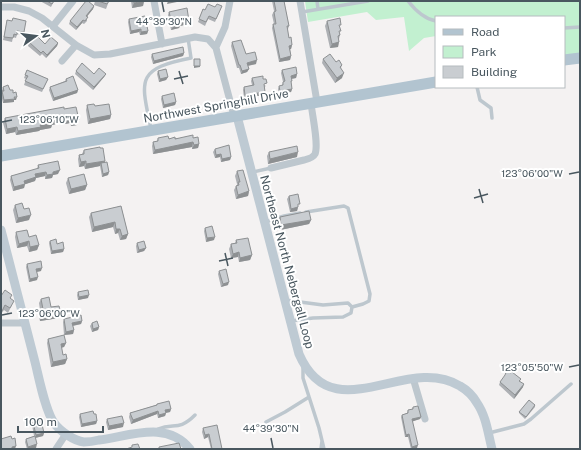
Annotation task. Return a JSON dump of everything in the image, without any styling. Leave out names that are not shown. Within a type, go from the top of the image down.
[{"type":"main road","points":[[565,60],[580,58]]},
{"type":"main road","name":"Northwest Springhill Drive","points":[[1,156],[435,82]]},
{"type":"street","points":[[53,26],[73,1]]},
{"type":"street","points":[[154,1],[162,44]]},
{"type":"street","points":[[216,47],[225,27],[230,1]]},
{"type":"street","points":[[271,168],[309,159],[314,154],[317,146],[314,102],[300,1]]},
{"type":"street","points":[[1,7],[18,8],[29,11],[53,26],[76,45],[94,54],[102,55],[188,38],[202,37],[208,39],[216,47],[236,116]]},
{"type":"street","points":[[62,61],[76,45]]},
{"type":"street","name":"Northeast North Nebergall Loop","points":[[236,116],[284,300],[303,365],[318,380],[339,390],[362,389],[413,378],[443,378],[452,381],[463,388],[477,402],[483,413],[492,449]]},
{"type":"street","points":[[1,230],[46,403],[54,422],[66,434],[85,442],[153,432],[166,433],[177,437],[190,449]]},
{"type":"street","points":[[1,323],[25,323]]},
{"type":"street","points":[[413,378],[425,419]]},
{"type":"street","points":[[56,449],[66,434]]},
{"type":"lane","points":[[317,1],[318,9]]},
{"type":"lane","points":[[332,1],[332,7]]},
{"type":"lane","points":[[302,12],[368,1]]},
{"type":"lane","points":[[408,1],[423,16],[435,21]]},
{"type":"lane","points":[[565,28],[580,27]]},
{"type":"lane","points":[[151,130],[144,98],[143,88],[145,82],[148,75],[165,64],[191,58],[188,38]]},
{"type":"lane","points":[[477,88],[480,100],[491,108],[492,118]]},
{"type":"lane","points":[[251,172],[271,168]]},
{"type":"lane","points":[[264,222],[284,216],[317,210],[344,206],[348,208],[370,294],[369,301],[352,307]]},
{"type":"lane","points":[[284,300],[323,305],[348,303],[352,307],[352,313],[343,317],[313,318],[290,321]]},
{"type":"lane","points":[[303,365],[303,378],[324,449]]},
{"type":"lane","points":[[488,433],[513,427],[531,419],[572,384]]},
{"type":"lane","points":[[266,422],[309,397]]},
{"type":"lane","points":[[153,432],[161,428],[179,426],[187,423],[195,415]]},
{"type":"lane","points":[[320,449],[322,440]]},
{"type":"green space","points":[[305,1],[580,1],[580,55],[565,58],[565,16],[435,16],[435,36],[424,38],[409,51],[404,17],[376,20],[367,12],[308,22]]},
{"type":"building","points":[[47,1],[54,1],[52,4]]},
{"type":"building","points":[[86,1],[94,6],[86,16],[88,17],[85,21],[83,20],[77,27],[70,21]]},
{"type":"building","points":[[98,1],[109,1],[107,4]]},
{"type":"building","points":[[274,1],[284,1],[289,26],[287,26],[289,38],[291,37],[292,45],[289,46],[291,56],[280,59],[273,24],[276,24]]},
{"type":"building","points":[[208,4],[215,7],[217,4],[222,6],[216,19],[209,16],[206,22],[199,19],[203,9],[205,10]]},
{"type":"building","points":[[187,8],[189,21],[180,23],[180,25],[173,27],[169,12]]},
{"type":"building","points":[[145,16],[148,31],[141,32],[141,29],[131,31],[129,19]]},
{"type":"building","points":[[13,18],[26,21],[24,32],[17,31],[17,35],[14,34],[13,38],[4,37],[7,20],[12,21]]},
{"type":"building","points":[[340,18],[341,25],[339,25],[341,31],[339,31],[340,35],[338,36],[339,42],[332,44],[327,21]]},
{"type":"building","points":[[36,35],[45,44],[51,37],[58,43],[47,55],[43,51],[41,53],[29,42]]},
{"type":"building","points":[[241,40],[246,54],[255,52],[257,60],[247,63],[249,69],[242,71],[232,42]]},
{"type":"building","points":[[183,47],[184,53],[154,61],[152,54]]},
{"type":"building","points":[[330,54],[336,62],[339,60],[342,65],[340,67],[344,73],[337,78],[323,59]]},
{"type":"building","points":[[194,59],[200,59],[200,66],[194,66]]},
{"type":"building","points":[[82,63],[94,74],[99,68],[106,74],[94,87],[76,71]]},
{"type":"building","points":[[296,67],[297,74],[291,76],[292,89],[280,91],[279,86],[283,85],[283,82],[285,81],[282,70]]},
{"type":"building","points":[[166,69],[168,77],[160,79],[158,71]]},
{"type":"building","points":[[27,70],[48,79],[43,89],[25,81],[28,76],[25,75]]},
{"type":"building","points":[[73,76],[78,90],[54,98],[50,87],[67,81],[66,79]]},
{"type":"building","points":[[263,76],[263,79],[266,79],[267,83],[264,84],[265,92],[245,95],[244,87],[254,85],[252,78]]},
{"type":"building","points":[[8,85],[10,90],[13,90],[13,93],[16,92],[17,97],[14,97],[15,99],[4,100],[2,91],[4,91],[3,87]]},
{"type":"building","points":[[174,93],[176,102],[164,105],[162,96]]},
{"type":"building","points":[[94,104],[95,106],[109,104],[111,115],[90,119],[87,105]]},
{"type":"building","points":[[64,107],[64,109],[76,107],[79,120],[72,122],[72,119],[67,120],[67,118],[53,121],[53,123],[40,125],[41,127],[18,131],[17,127],[7,129],[5,118]]},
{"type":"building","points":[[193,135],[193,138],[198,137],[199,144],[194,145],[193,142],[155,150],[153,142],[158,141],[158,138],[168,136],[169,139],[175,137],[175,139]]},
{"type":"building","points":[[229,145],[231,157],[222,159],[221,154],[216,155],[215,149]]},
{"type":"building","points":[[297,146],[298,152],[270,159],[269,152]]},
{"type":"building","points":[[100,147],[103,148],[105,161],[86,164],[86,161],[81,162],[79,155],[84,154],[84,150]]},
{"type":"building","points":[[58,161],[60,170],[53,172],[53,174],[47,175],[46,172],[35,174],[36,177],[24,181],[25,184],[14,187],[11,176],[39,168],[38,165]]},
{"type":"building","points":[[107,162],[109,172],[103,174],[101,163]]},
{"type":"building","points":[[243,170],[249,191],[238,195],[236,186],[239,185],[238,182],[240,182],[237,171]]},
{"type":"building","points":[[84,174],[87,185],[71,189],[68,178]]},
{"type":"building","points":[[298,194],[300,204],[298,204],[298,207],[291,209],[289,196]]},
{"type":"building","points":[[22,203],[24,209],[29,208],[31,215],[18,218],[15,205]]},
{"type":"building","points":[[121,206],[128,234],[122,236],[120,229],[116,229],[115,222],[94,227],[91,213]]},
{"type":"building","points":[[309,211],[311,220],[281,225],[280,217]]},
{"type":"building","points":[[212,226],[215,237],[207,238],[205,228]]},
{"type":"building","points":[[27,230],[29,237],[36,235],[39,245],[30,247],[29,241],[19,244],[16,232]]},
{"type":"building","points":[[248,238],[252,255],[240,258],[239,252],[233,254],[231,244],[237,243],[236,240]]},
{"type":"building","points":[[56,239],[57,244],[63,242],[64,249],[52,251],[50,241]]},
{"type":"building","points":[[144,241],[146,248],[139,250],[137,243]]},
{"type":"building","points":[[41,261],[42,268],[36,269],[38,277],[30,279],[27,264]]},
{"type":"building","points":[[226,269],[229,282],[223,284],[219,271]]},
{"type":"building","points":[[5,290],[12,295],[10,298],[14,301],[10,308],[5,305],[1,311],[1,296]]},
{"type":"building","points":[[88,290],[89,295],[79,297],[78,292]]},
{"type":"building","points":[[49,297],[51,307],[59,306],[61,314],[41,316],[40,310],[43,309],[41,299]]},
{"type":"building","points":[[81,315],[82,321],[72,323],[74,330],[66,332],[64,319]]},
{"type":"building","points":[[97,321],[99,327],[93,329],[92,323]]},
{"type":"building","points":[[64,335],[66,343],[61,344],[63,355],[66,354],[67,359],[53,362],[48,339]]},
{"type":"building","points":[[507,370],[521,379],[519,381],[524,384],[515,395],[500,382]]},
{"type":"building","points":[[529,400],[535,405],[526,417],[519,412]]},
{"type":"building","points":[[169,401],[171,409],[165,410],[166,413],[159,415],[158,411],[133,420],[130,413],[157,404]]},
{"type":"building","points":[[418,406],[421,417],[412,419],[418,445],[412,447],[409,434],[406,435],[402,415],[408,413],[408,410],[413,409],[413,407]]},
{"type":"building","points":[[93,411],[94,414],[96,414],[97,421],[82,424],[80,414]]},
{"type":"building","points":[[122,416],[124,423],[109,426],[107,419]]},
{"type":"building","points":[[41,420],[44,433],[36,435],[33,422]]},
{"type":"building","points":[[217,425],[222,449],[212,449],[209,434],[205,435],[203,428]]},
{"type":"building","points":[[11,436],[12,439],[15,438],[16,446],[12,447],[12,449],[1,449],[1,439]]},
{"type":"building","points":[[35,436],[37,444],[28,447],[26,439]]},
{"type":"building","points":[[179,443],[181,449],[159,449],[159,447]]},
{"type":"building","points":[[138,444],[140,449],[126,449],[132,447],[132,445]]}]
